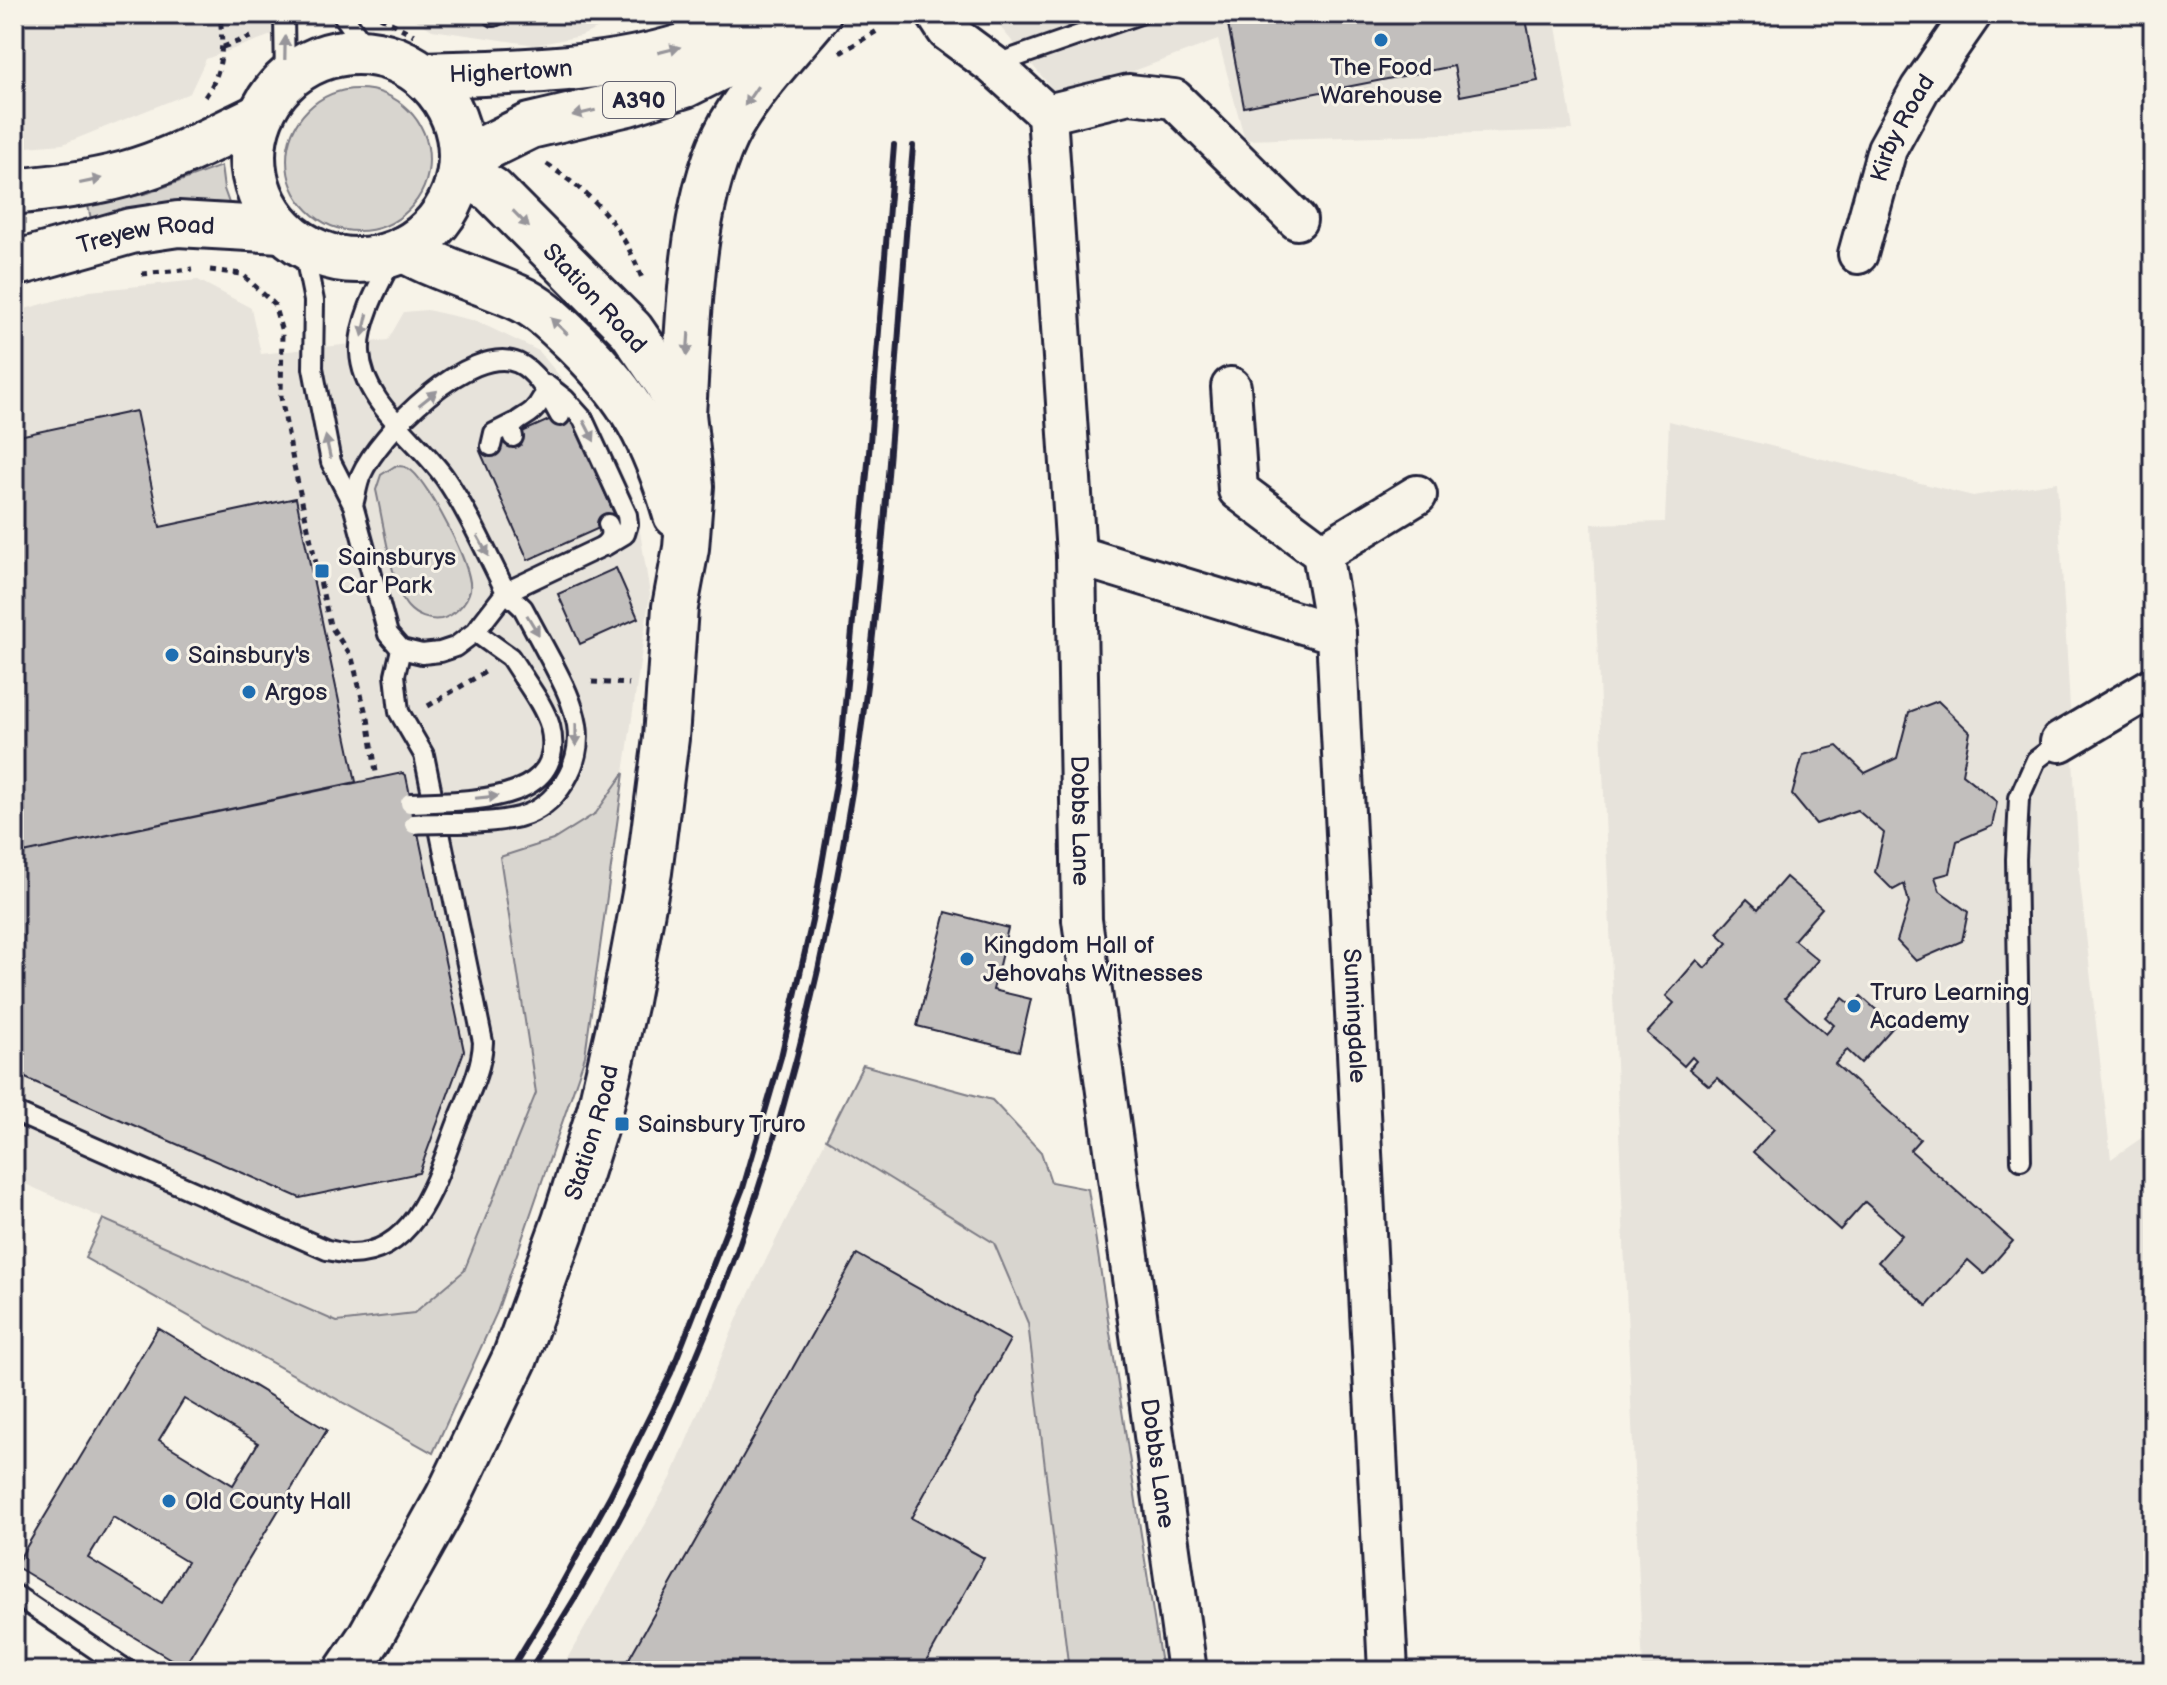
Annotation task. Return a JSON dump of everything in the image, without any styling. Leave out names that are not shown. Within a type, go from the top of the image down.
[{"type":"main road","name":"Highertown","points":[[425,75],[547,71],[604,64],[671,50],[780,14]]},
{"type":"main road","name":"Highertown","points":[[461,166],[499,139],[530,126],[628,103],[685,85],[751,52],[807,14]]},
{"type":"main road","points":[[683,414],[693,269],[713,172],[730,127],[760,82],[818,14]]},
{"type":"main road","points":[[350,53],[370,53],[403,63],[425,75],[446,99],[458,128],[461,166],[454,195],[442,217],[424,235],[399,252],[358,260],[329,257],[292,238],[262,202],[252,170],[252,136],[258,117],[285,82],[323,60],[350,53]]},
{"type":"main road","points":[[14,192],[124,174],[190,151],[258,117]]},
{"type":"main road","name":"Station Road","points":[[347,1671],[370,1637],[448,1497],[515,1358],[565,1221],[600,1110],[625,1001],[649,872],[666,738],[675,607],[686,548],[691,486],[683,414],[666,381],[631,330],[492,190],[461,166]]},
{"type":"main road","name":"Treyew Road","points":[[14,264],[131,231],[178,224],[292,238]]},
{"type":"main road","name":"Station Road","points":[[399,252],[519,298],[547,315],[594,361],[620,389],[643,429],[665,477],[686,548]]},
{"type":"street","points":[[936,14],[947,31],[993,65],[1047,114],[1129,94],[1174,99],[1297,220]]},
{"type":"street","name":"Kirby Road","points":[[1858,254],[1887,149],[1920,89],[1972,14]]},
{"type":"street","name":"Dobbs Lane","points":[[1047,114],[1076,555],[1082,920],[1187,1671]]},
{"type":"street","points":[[1231,387],[1238,490],[1322,553],[1417,495]]},
{"type":"street","name":"Sunningdale","points":[[1322,553],[1336,634],[1388,1671]]},
{"type":"street","points":[[1076,555],[1336,634]]},
{"type":"street","points":[[2060,742],[2153,687]]},
{"type":"lane","points":[[284,14],[285,82]]},
{"type":"lane","points":[[342,14],[370,53]]},
{"type":"lane","points":[[993,65],[1140,14]]},
{"type":"lane","points":[[292,238],[314,301],[313,368],[331,462],[353,505],[388,634],[401,649],[422,654],[440,652],[466,642],[506,592],[625,534],[628,524],[627,515],[583,419],[565,399],[515,362],[497,359],[483,361],[447,382],[398,422],[362,474],[353,505]]},
{"type":"lane","points":[[399,252],[366,316],[359,350],[368,382],[385,409],[445,478],[506,592],[523,608],[567,690],[577,729],[573,762],[555,795],[534,811],[516,818],[414,824]]},
{"type":"lane","points":[[535,376],[542,398],[536,426]]},
{"type":"lane","points":[[535,376],[560,416]]},
{"type":"lane","points":[[491,446],[494,433],[513,430],[530,416],[542,398]]},
{"type":"lane","points":[[601,547],[608,543],[611,536],[608,524]]},
{"type":"lane","points":[[580,557],[588,550],[584,535]]},
{"type":"lane","points":[[559,567],[567,560],[562,545]]},
{"type":"lane","points":[[538,577],[545,566],[540,555]]},
{"type":"lane","points":[[410,803],[499,796],[520,789],[537,778],[551,754],[550,728],[523,677],[510,657],[475,632]]},
{"type":"lane","points":[[14,1112],[327,1250],[351,1254],[364,1252],[386,1244],[411,1223],[429,1196],[477,1071],[483,1042],[424,755],[399,712],[395,675],[401,649]]},
{"type":"lane","points":[[2021,1160],[2016,859],[2019,798],[2036,760],[2060,742]]},
{"type":"lane","points":[[14,1594],[128,1671]]},
{"type":"path","points":[[203,101],[214,83],[221,60],[220,14]]},
{"type":"path","points":[[499,139],[541,160],[592,198],[608,214],[624,239],[645,286]]},
{"type":"path","points":[[130,275],[196,268],[242,274],[274,304],[282,332],[281,397],[330,625],[352,658],[367,718]]},
{"type":"shaded area","points":[[14,14],[329,14],[206,59],[190,93],[63,144],[14,148]]},
{"type":"shaded area","points":[[407,14],[630,14],[581,36],[536,45],[432,30]]},
{"type":"shaded area","points":[[995,14],[1554,14],[1573,130],[1245,140],[1218,40],[1060,98],[1001,28]]},
{"type":"shaded area","points":[[358,89],[385,95],[408,110],[423,133],[429,160],[423,187],[408,210],[385,225],[358,231],[331,225],[308,210],[293,187],[287,160],[293,133],[308,110],[331,95]]},
{"type":"shaded area","points":[[221,166],[230,206],[92,223],[88,206],[148,193]]},
{"type":"shaded area","points":[[198,280],[251,308],[261,354],[388,340],[404,312],[427,310],[476,321],[539,351],[600,426],[635,501],[650,594],[624,773],[596,813],[553,840],[500,857],[536,1093],[464,1271],[414,1313],[337,1322],[14,1179],[14,312],[90,291]]},
{"type":"shaded area","name":"Truro Learning Academy","points":[[1669,421],[1973,496],[2057,482],[2080,881],[2111,1159],[2153,1130],[2153,1671],[1643,1671],[1592,524],[1665,522]]},
{"type":"shaded area","points":[[395,466],[408,468],[420,479],[449,528],[465,564],[469,579],[468,595],[455,612],[441,619],[415,613],[408,607],[398,586],[376,490],[381,475]]},
{"type":"shaded area","points":[[624,773],[585,1056],[497,1312],[433,1453],[85,1258],[103,1219],[337,1322],[414,1313],[464,1271],[536,1093],[500,857],[553,840],[596,813]]},
{"type":"shaded area","points":[[863,1065],[992,1100],[1041,1152],[1051,1182],[1088,1189],[1162,1671],[1069,1671],[1028,1323],[994,1243],[826,1139]]},
{"type":"shaded area","points":[[826,1139],[993,1243],[1028,1323],[1069,1671],[560,1671],[671,1478],[740,1312]]},
{"type":"building","name":"The Food Warehouse","points":[[1226,14],[1525,14],[1538,81],[1460,96],[1454,66],[1244,107]]},
{"type":"building","points":[[14,340],[24,378],[14,380]]},
{"type":"building","name":"Sainsbury's","points":[[136,411],[160,527],[296,498],[356,782],[14,855],[14,437]]},
{"type":"building","points":[[569,411],[617,520],[528,560],[480,451]]},
{"type":"building","points":[[616,568],[638,618],[580,644],[558,594]]},
{"type":"building","points":[[1938,701],[1970,732],[1962,774],[1997,802],[1992,826],[1957,841],[1950,873],[1935,877],[1940,891],[1968,912],[1962,941],[1916,961],[1897,941],[1909,903],[1904,884],[1893,890],[1875,872],[1884,833],[1857,810],[1816,824],[1792,795],[1803,755],[1837,746],[1865,773],[1897,758],[1909,712]]},
{"type":"building","points":[[402,773],[406,776],[464,1051],[419,1173],[300,1198],[14,1073],[14,855]]},
{"type":"building","points":[[1786,877],[1822,908],[1794,940],[1818,960],[1785,998],[1826,1034],[1834,1025],[1825,1017],[1843,998],[1853,1006],[1861,996],[1894,1026],[1861,1063],[1847,1050],[1835,1064],[1920,1139],[1910,1150],[2013,1241],[1984,1274],[1968,1260],[1927,1306],[1878,1262],[1902,1235],[1865,1202],[1840,1230],[1753,1152],[1774,1129],[1717,1078],[1709,1086],[1689,1069],[1696,1061],[1692,1057],[1684,1066],[1647,1033],[1674,1003],[1666,996],[1697,960],[1705,968],[1728,943],[1717,933],[1747,899],[1758,909]]},
{"type":"building","name":"Kingdom Hall of Jehovahs Witnesses","points":[[946,912],[1008,928],[993,990],[1031,999],[1019,1051],[917,1026]]},
{"type":"building","points":[[857,1254],[1010,1340],[911,1518],[984,1558],[921,1671],[622,1671]]},
{"type":"building","name":"Old County Hall","points":[[158,1328],[327,1430],[184,1667],[15,1566]],"holes":[[[184,1399],[258,1443],[233,1485],[159,1440]],[[113,1517],[187,1562],[162,1603],[88,1558]]]},
{"type":"railway","points":[[510,1671],[610,1496],[671,1373],[743,1188],[781,1057],[812,921],[839,767],[894,145]]},
{"type":"railway","points":[[529,1671],[591,1571],[646,1467],[695,1359],[738,1249],[774,1137],[805,1023],[831,908],[864,712],[881,551],[913,146]]},
{"type":"place","name":"The Food Warehouse","points":[[1381,40]]},
{"type":"place","name":"Sainsburys Car Park","points":[[322,571]]},
{"type":"place","name":"Sainsbury's","points":[[172,655]]},
{"type":"place","name":"Argos","points":[[249,692]]},
{"type":"place","name":"Kingdom Hall of Jehovahs Witnesses","points":[[967,959]]},
{"type":"place","name":"Truro Learning Academy","points":[[1854,1006]]},
{"type":"place","name":"Sainsbury Truro","points":[[622,1124]]},
{"type":"place","name":"Old County Hall","points":[[169,1501]]}]
